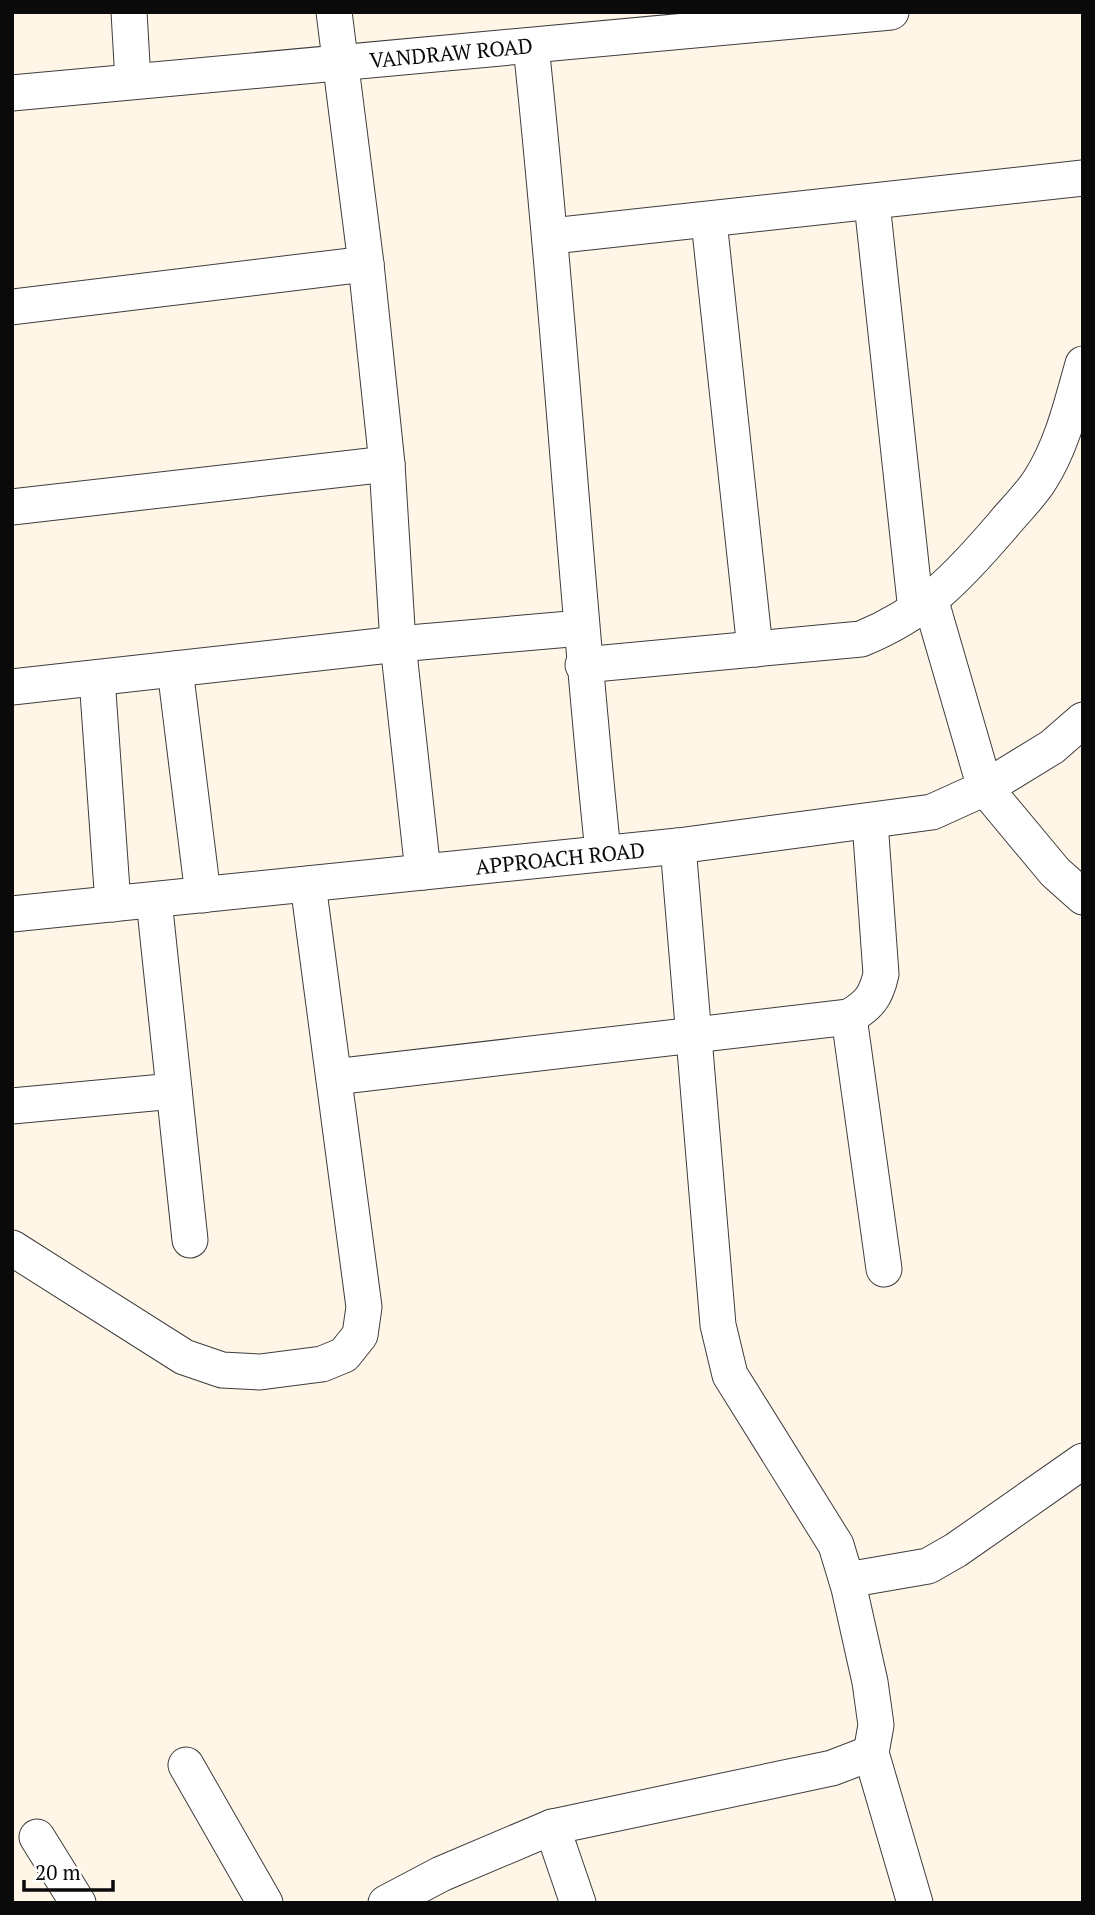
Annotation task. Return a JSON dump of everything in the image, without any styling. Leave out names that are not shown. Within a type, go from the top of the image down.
[{"type":"street","points":[[129,12],[133,81]]},
{"type":"street","points":[[334,12],[366,264],[387,464],[398,644],[423,872]]},
{"type":"street","name":"VANDRAW ROAD","points":[[12,93],[877,13]]},
{"type":"street","points":[[531,46],[552,236],[583,665],[603,852]]},
{"type":"street","points":[[552,236],[709,221],[1083,178]]},
{"type":"street","points":[[872,203],[923,607],[985,788],[1055,872],[1083,897]]},
{"type":"street","points":[[709,221],[755,649]]},
{"type":"street","points":[[12,307],[366,264]]},
{"type":"street","points":[[583,665],[861,639],[892,626],[923,607],[958,576],[1040,480],[1068,418],[1083,364]]},
{"type":"street","points":[[12,507],[387,464]]},
{"type":"street","points":[[12,687],[398,644],[581,628]]},
{"type":"street","points":[[175,669],[203,895]]},
{"type":"street","points":[[97,678],[113,904]]},
{"type":"street","name":"APPROACH ROAD","points":[[12,914],[678,846],[932,812],[985,788],[1052,747],[1083,720]]},
{"type":"street","points":[[334,1077],[849,1017],[867,1007],[877,993],[881,974],[870,822]]},
{"type":"street","points":[[678,846],[696,1035],[718,1325],[730,1375],[836,1545],[871,1693],[876,1725],[871,1753],[915,1903]]},
{"type":"street","points":[[12,1248],[184,1357],[222,1370],[260,1372],[322,1364],[344,1355],[360,1335],[364,1307],[308,884]]},
{"type":"street","points":[[154,900],[190,1240]]},
{"type":"street","points":[[849,1017],[884,1269]]},
{"type":"street","points":[[12,1106],[174,1091]]},
{"type":"street","points":[[846,1580],[928,1566],[956,1550],[1083,1461]]},
{"type":"street","points":[[386,1903],[441,1874],[552,1827],[832,1768],[871,1753]]},
{"type":"street","points":[[186,1765],[265,1903]]},
{"type":"street","points":[[552,1827],[578,1903]]},
{"type":"street","points":[[37,1837],[78,1903]]}]
